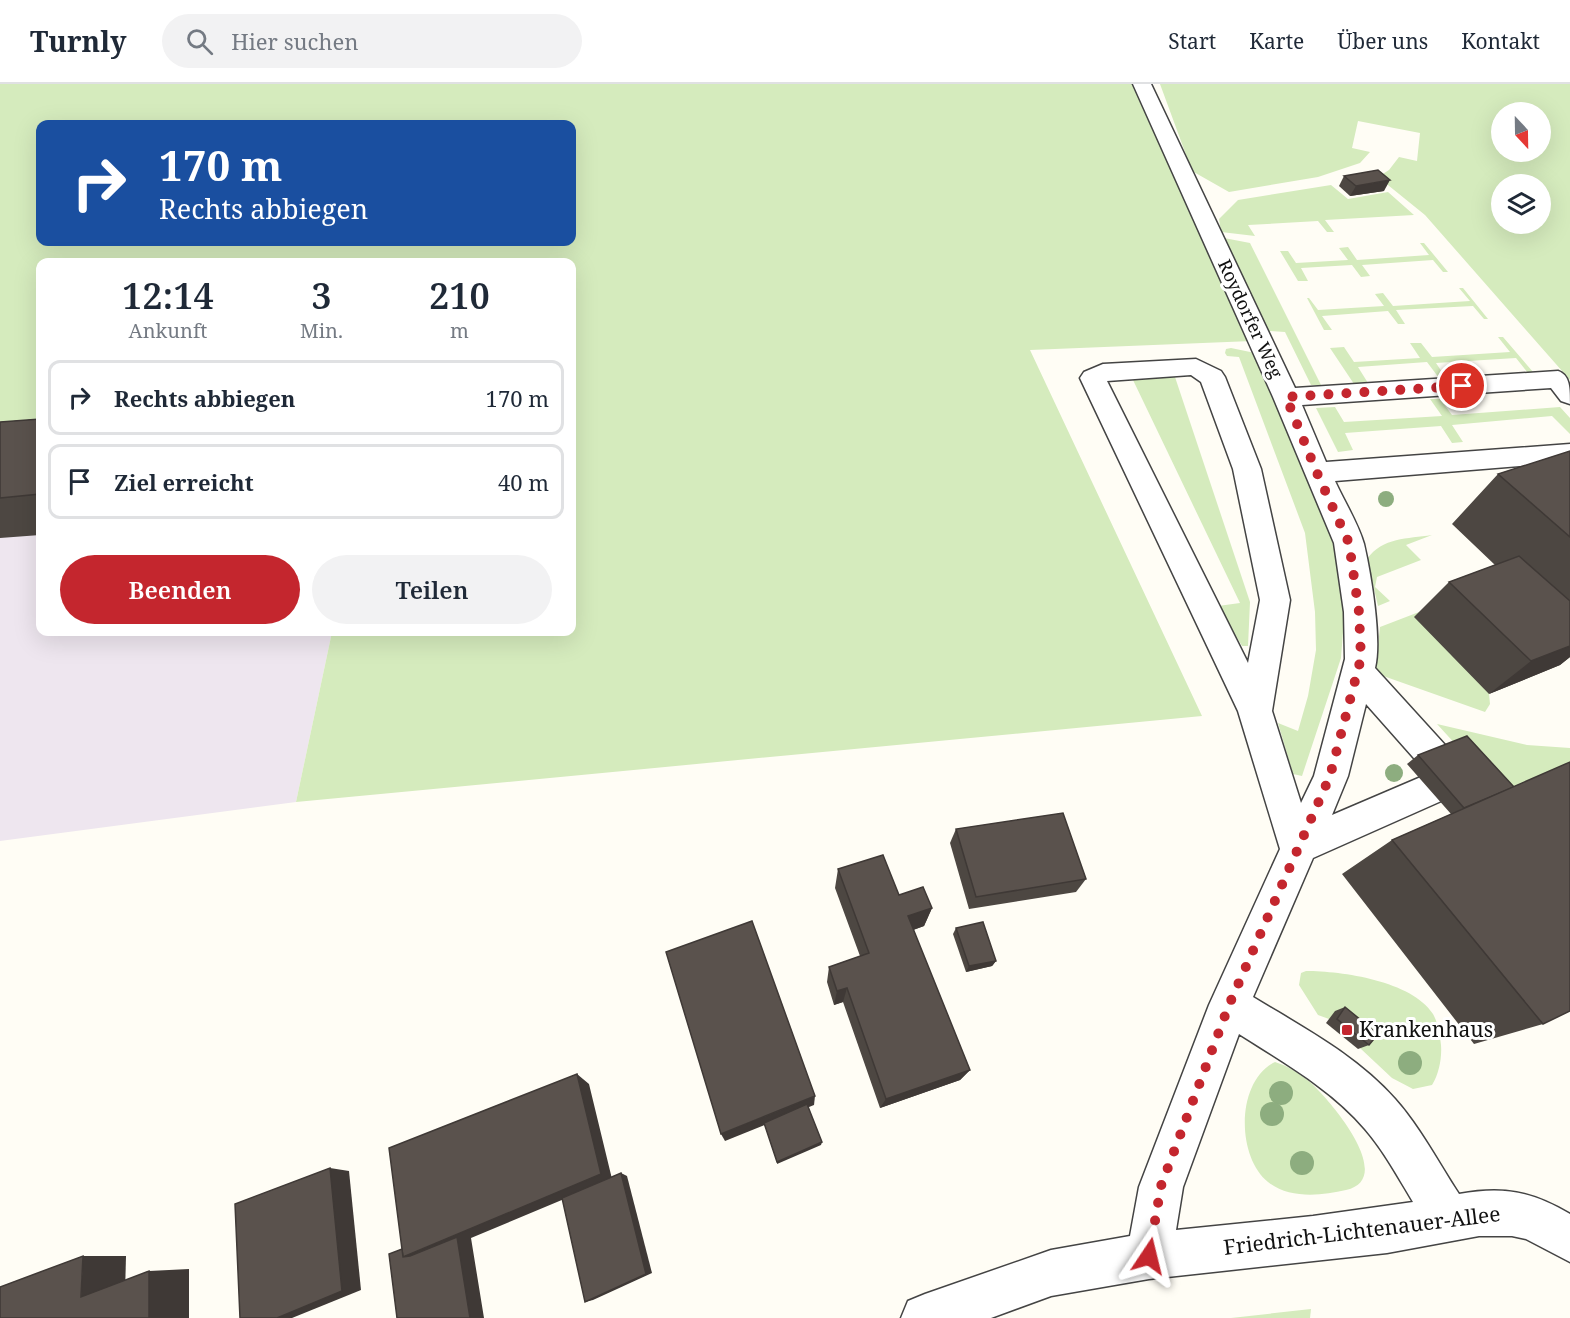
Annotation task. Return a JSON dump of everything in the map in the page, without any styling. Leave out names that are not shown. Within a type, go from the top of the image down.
[{"type":"street","name":"Roydorfer Weg","points":[[1142,84],[1286,397],[1349,543],[1359,612],[1361,658],[1330,776],[1229,1005],[1161,1186],[1149,1256]]},
{"type":"street","points":[[1255,711],[1275,600],[1247,470],[1212,377],[1196,367],[1103,372],[1094,378],[1255,711],[1297,847],[1454,778],[1358,672]]},
{"type":"street","points":[[1286,397],[1558,380],[1570,395]]},
{"type":"street","points":[[1317,473],[1568,456]]},
{"type":"street","points":[[1229,1005],[1332,1070],[1369,1103],[1396,1136],[1448,1218]]},
{"type":"street","name":"Friedrich-Lichtenauer-Allee","points":[[1149,1256],[1387,1230],[1479,1213],[1512,1213],[1534,1218],[1570,1239]]},
{"type":"street","points":[[925,1318],[1051,1273],[1149,1256]]},
{"type":"shaded area","points":[[36,429],[36,636],[331,636],[296,802],[0,841],[0,432]]},
{"type":"green space","points":[[0,84],[1132,84],[1252,341],[1030,350],[1202,716],[296,802],[331,636],[576,636],[576,258],[36,258],[36,429],[0,432]]},
{"type":"green space","points":[[1160,84],[1570,84],[1570,380],[1425,215],[1378,177],[1389,170],[1399,157],[1417,161],[1420,133],[1358,121],[1352,148],[1370,152],[1360,163],[1318,177],[1229,192],[1192,171]]},
{"type":"green space","points":[[1331,185],[1348,199],[1388,192],[1414,215],[1325,220],[1334,232],[1327,232],[1318,221],[1248,225],[1255,236],[1221,232],[1219,219],[1238,200]]},
{"type":"green space","points":[[1224,238],[1250,243],[1321,385],[1311,385],[1285,332],[1268,331]]},
{"type":"green space","points":[[1420,243],[1424,243],[1448,272],[1443,272],[1433,260],[1362,265],[1370,276],[1361,277],[1352,265],[1301,268],[1308,281],[1298,281],[1280,251],[1288,251],[1296,263],[1348,260],[1339,248],[1348,247],[1357,260],[1429,255]]},
{"type":"green space","points":[[1459,288],[1463,288],[1488,319],[1484,319],[1473,306],[1396,310],[1405,324],[1398,324],[1388,311],[1322,316],[1332,330],[1324,330],[1307,298],[1318,310],[1384,306],[1375,294],[1383,293],[1393,306],[1470,301]]},
{"type":"green space","points":[[1498,337],[1503,337],[1533,372],[1528,373],[1516,358],[1436,363],[1446,378],[1439,378],[1427,362],[1358,367],[1368,383],[1354,384],[1330,348],[1344,347],[1354,362],[1420,358],[1410,343],[1421,343],[1432,357],[1510,352]]},
{"type":"green space","points":[[1226,349],[1255,353],[1327,522],[1337,556],[1345,606],[1341,658],[1302,776],[1293,774],[1278,723],[1298,731],[1308,696],[1316,650],[1315,612],[1305,533],[1239,357],[1227,356],[1225,353]]},
{"type":"green space","points":[[1175,377],[1250,602],[1248,646],[1242,646],[1218,606],[1240,603],[1133,380]]},
{"type":"green space","points":[[1430,399],[1440,399],[1452,415],[1560,407],[1570,418],[1570,434],[1552,416],[1452,425],[1463,442],[1452,443],[1441,426],[1345,433],[1353,450],[1338,452],[1316,408],[1335,407],[1344,422],[1442,416]]},
{"type":"green space","points":[[1432,535],[1406,545],[1421,560],[1377,577],[1375,587],[1390,601],[1378,606],[1367,559],[1380,547],[1396,540]]},
{"type":"green space","points":[[1479,589],[1490,704],[1485,712],[1372,672],[1376,665],[1380,627]]},
{"type":"green space","points":[[1437,724],[1527,745],[1570,748],[1570,762],[1500,793]]},
{"type":"green space","points":[[1306,971],[1338,973],[1375,980],[1409,993],[1423,1003],[1435,1018],[1441,1045],[1440,1066],[1432,1085],[1413,1089],[1392,1078],[1329,1019],[1318,1015],[1299,985],[1301,973]]},
{"type":"green space","points":[[1275,1062],[1293,1070],[1310,1082],[1343,1120],[1362,1155],[1365,1170],[1360,1183],[1336,1192],[1316,1195],[1295,1194],[1268,1182],[1258,1170],[1250,1155],[1246,1138],[1247,1101],[1253,1085],[1262,1072]]},
{"type":"green space","points":[[1311,1309],[1310,1318],[1231,1318]]},
{"type":"building","points":[[1378,170],[1390,180],[1356,186],[1344,176]]},
{"type":"building","points":[[36,419],[36,494],[0,498],[0,422]]},
{"type":"building","points":[[1570,451],[1570,537],[1498,474]]},
{"type":"building","points":[[1519,556],[1570,601],[1570,646],[1531,661],[1449,582]]},
{"type":"building","points":[[1467,736],[1514,787],[1464,808],[1418,755]]},
{"type":"building","points":[[1570,762],[1570,1011],[1543,1024],[1392,840]]},
{"type":"building","points":[[1063,813],[1086,879],[976,897],[956,829]]},
{"type":"building","points":[[883,855],[899,895],[923,887],[932,908],[908,916],[970,1070],[886,1099],[847,988],[837,991],[829,967],[869,953],[838,869]]},
{"type":"building","points":[[752,921],[815,1096],[721,1134],[666,952]]},
{"type":"building","points":[[983,922],[996,961],[969,966],[956,928]]},
{"type":"building","points":[[1345,1007],[1378,1034],[1369,1045],[1337,1019]]},
{"type":"building","points":[[577,1074],[601,1174],[403,1257],[389,1148]]},
{"type":"building","points":[[807,1104],[822,1142],[777,1162],[764,1123]]},
{"type":"building","points":[[330,1168],[342,1291],[277,1318],[240,1318],[235,1204]]},
{"type":"building","points":[[621,1173],[646,1274],[585,1302],[562,1198]]},
{"type":"building","points":[[457,1237],[470,1318],[397,1318],[389,1254],[402,1249],[403,1257],[410,1256]]},
{"type":"building","points":[[83,1256],[81,1297],[149,1271],[149,1318],[0,1318],[0,1287]]},
{"type":"place","name":"Krankenhaus","points":[[1347,1030]]},
{"type":"route","points":[[1149,1256],[1161,1186],[1229,1005],[1330,776],[1361,658],[1359,612],[1349,543],[1286,397],[1462,386]]}]
